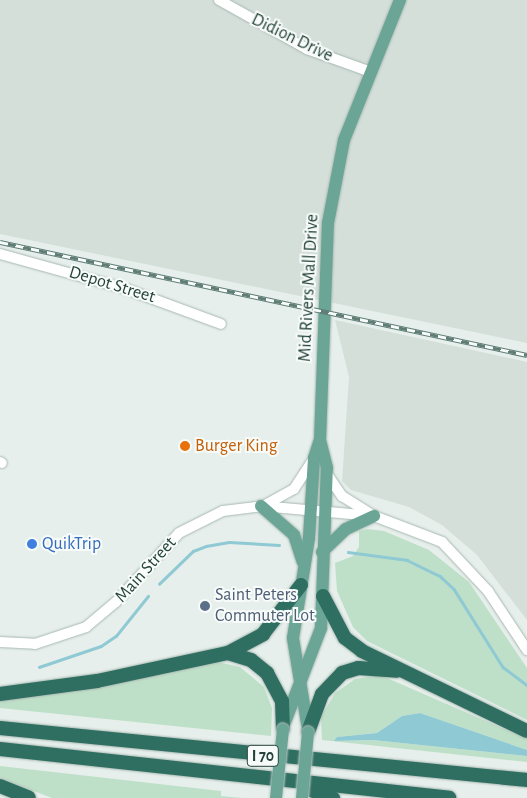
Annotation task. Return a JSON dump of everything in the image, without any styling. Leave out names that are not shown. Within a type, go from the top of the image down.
[{"type":"highway","points":[[0,694],[97,681],[228,652],[263,634],[301,585]]},
{"type":"highway","points":[[322,596],[346,638],[402,672],[527,731]]},
{"type":"highway","points":[[228,652],[267,673],[282,701],[283,729]]},
{"type":"highway","points":[[308,732],[322,694],[342,673],[358,668],[402,672]]},
{"type":"highway","name":"I 70","points":[[0,728],[527,780]]},
{"type":"highway","name":"I 70","points":[[0,750],[449,798]]},
{"type":"highway","points":[[283,780],[333,798]]},
{"type":"highway","points":[[0,786],[29,798]]},
{"type":"main road","name":"Mid Rivers Mall Drive","points":[[276,798],[283,729],[321,628],[326,474],[320,440],[328,223],[344,140],[368,72],[400,0]]},
{"type":"main road","name":"Mid Rivers Mall Drive","points":[[302,798],[308,732],[302,678],[293,638],[305,568],[312,509],[314,458],[320,440]]},
{"type":"main road","points":[[261,506],[294,535],[305,568]]},
{"type":"main road","points":[[322,552],[346,529],[374,516]]},
{"type":"street","name":"Didion Drive","points":[[219,0],[307,49],[368,72]]},
{"type":"street","name":"Depot Street","points":[[0,254],[126,289],[221,324]]},
{"type":"street","points":[[261,506],[294,489],[314,458]]},
{"type":"street","points":[[326,474],[346,499],[374,516],[442,542],[488,591],[527,650]]},
{"type":"street","name":"Main Street","points":[[0,642],[35,644],[86,627],[116,602],[179,533],[223,511],[261,506],[326,510],[374,516]]},
{"type":"shaded area","points":[[0,0],[527,0],[527,343],[0,234]]},
{"type":"shaded area","points":[[335,320],[527,362],[527,620],[477,555],[442,525],[409,507],[351,490],[342,481],[349,377]]},
{"type":"green space","points":[[367,529],[384,531],[429,550],[469,582],[527,668],[527,720],[367,641],[353,627],[337,591],[335,563],[353,556],[359,547],[359,531]]},
{"type":"green space","points":[[218,662],[240,667],[264,687],[272,708],[271,736],[0,708],[0,701],[78,691]]},
{"type":"green space","points":[[380,675],[527,739],[527,750],[420,713],[402,716],[377,733],[337,737],[336,741],[373,740],[527,756],[527,762],[322,740],[321,717],[335,693],[355,679]]},
{"type":"green space","points":[[0,766],[221,791],[221,796],[243,798],[52,798],[0,778]]},
{"type":"water","points":[[420,713],[527,750],[527,756],[373,740],[334,741],[337,737],[377,733],[402,716]]},
{"type":"waterway","points":[[159,584],[193,551],[206,546],[229,542],[279,545]]},
{"type":"waterway","points":[[348,552],[407,560],[440,576],[454,589],[503,667],[527,685]]},
{"type":"waterway","points":[[39,667],[101,646],[116,636],[148,596]]},
{"type":"railway","points":[[0,242],[527,355]]},
{"type":"place","name":"Burger King","points":[[185,446]]},
{"type":"place","name":"QuikTrip","points":[[32,544]]},
{"type":"place","name":"Saint Peters Commuter Lot","points":[[205,606]]}]
